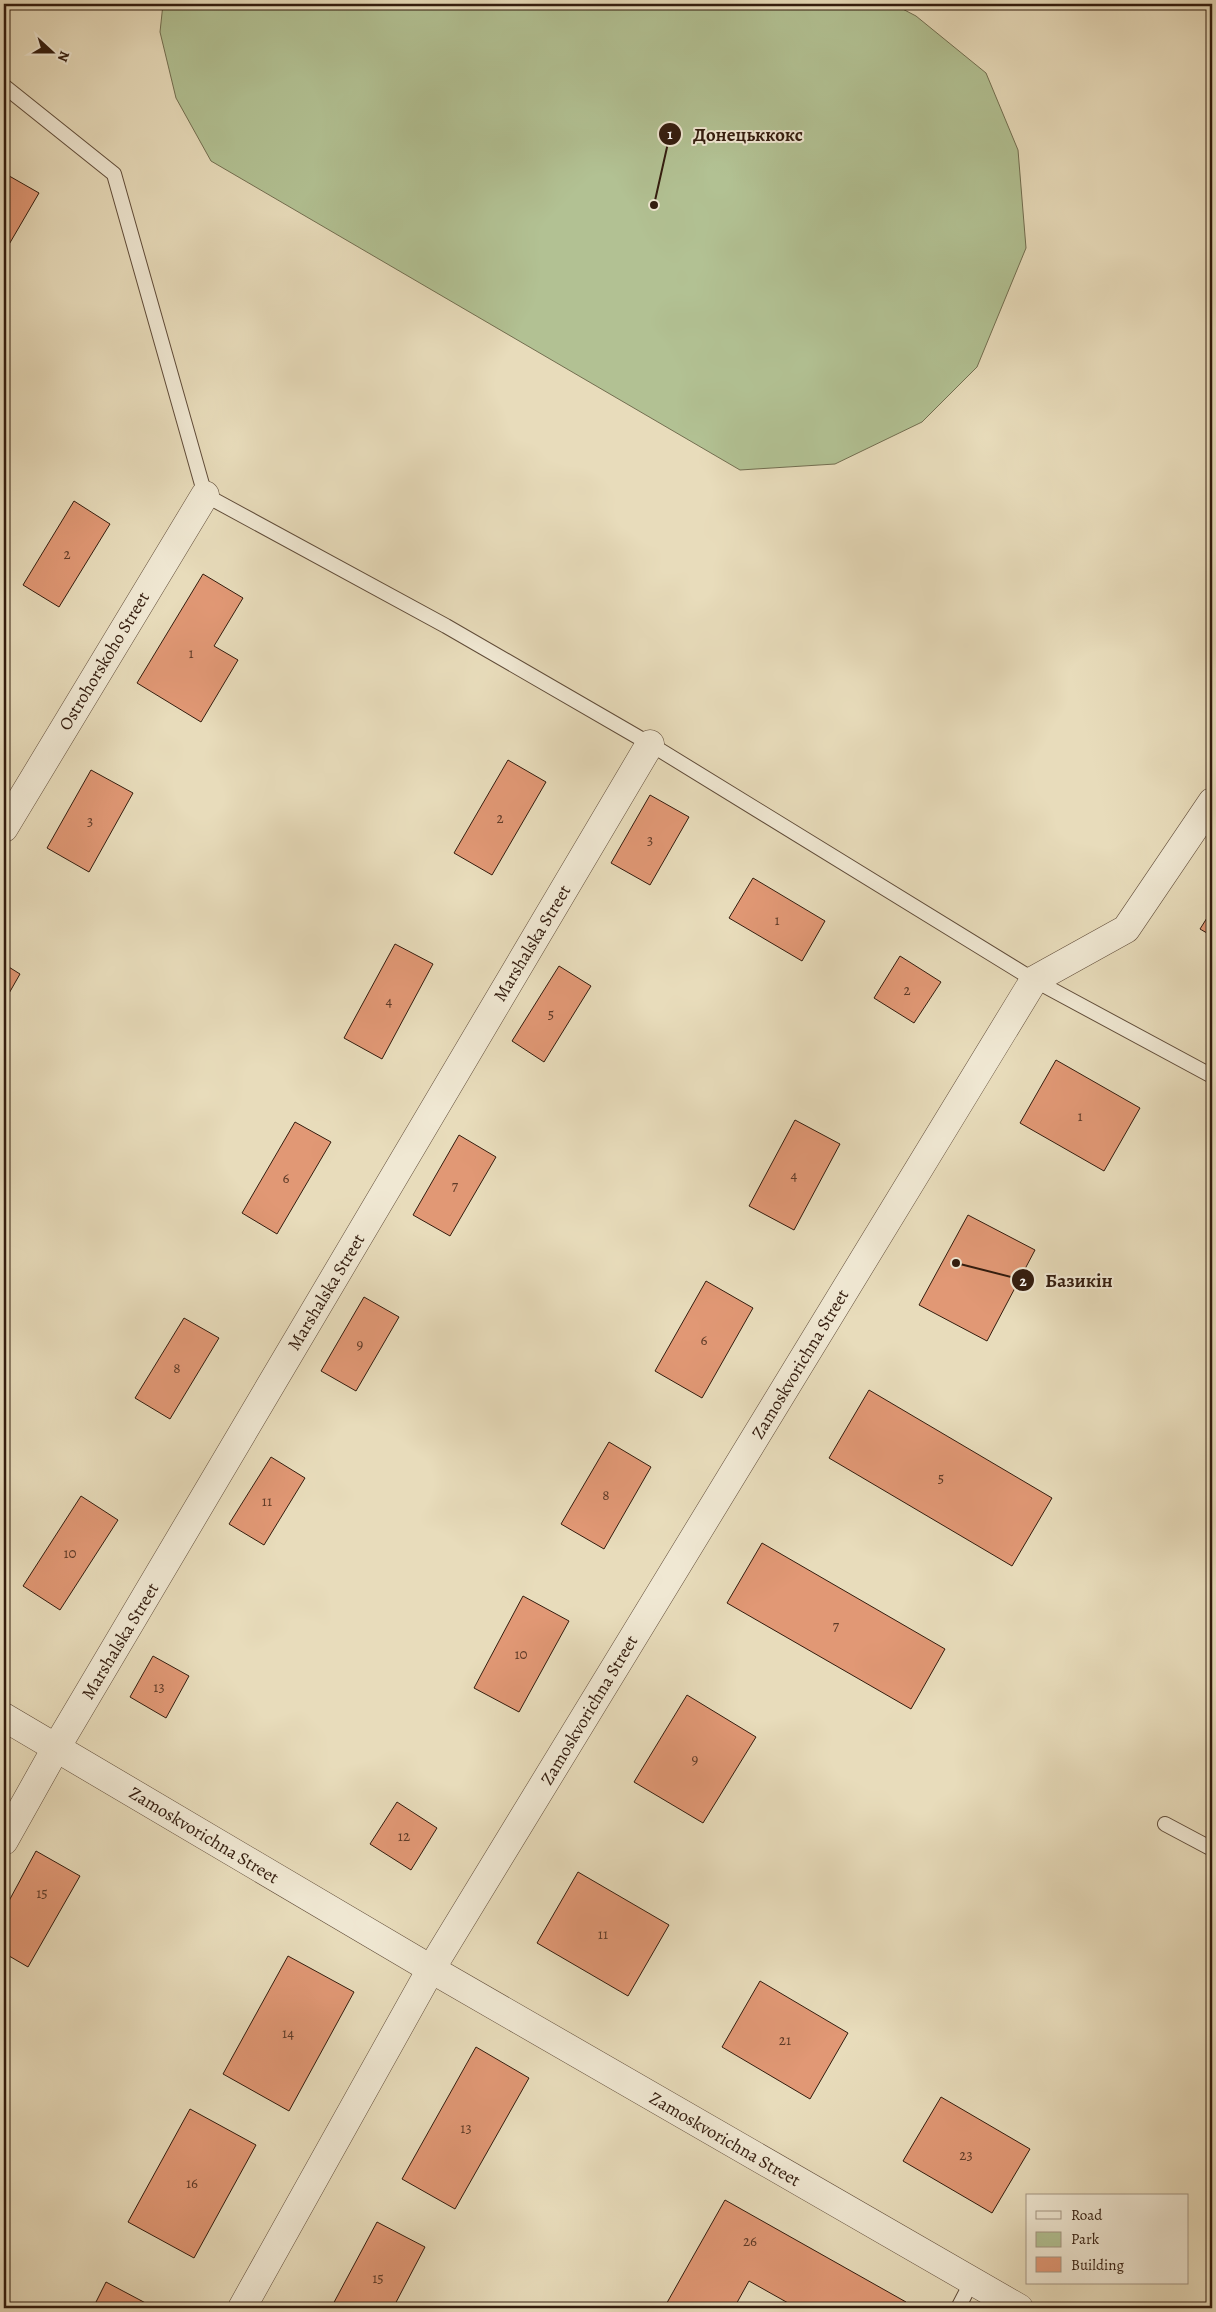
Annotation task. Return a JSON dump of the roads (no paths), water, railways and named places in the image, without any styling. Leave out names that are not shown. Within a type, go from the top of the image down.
[{"type":"street","name":"Ostrohorskoho Street","points":[[4,828],[204,495]]},
{"type":"street","name":"Marshalska Street","points":[[4,1841],[56,1748],[650,744]]},
{"type":"street","name":"Zamoskvorichna Street","points":[[242,2308],[431,1969],[1034,980],[1126,929],[1212,802]]},
{"type":"street","name":"Zamoskvorichna Street","points":[[4,1717],[431,1969],[1019,2308]]},
{"type":"lane","points":[[4,86],[114,174],[204,495],[446,626],[650,744],[1034,980],[1212,1076]]},
{"type":"lane","points":[[1165,1824],[1212,1849]]},
{"type":"lane","points":[[958,2308],[972,2281]]},
{"type":"place","name":"Донецьккокс","points":[[654,205]]},
{"type":"place","name":"Базикін","points":[[956,1263]]}]
